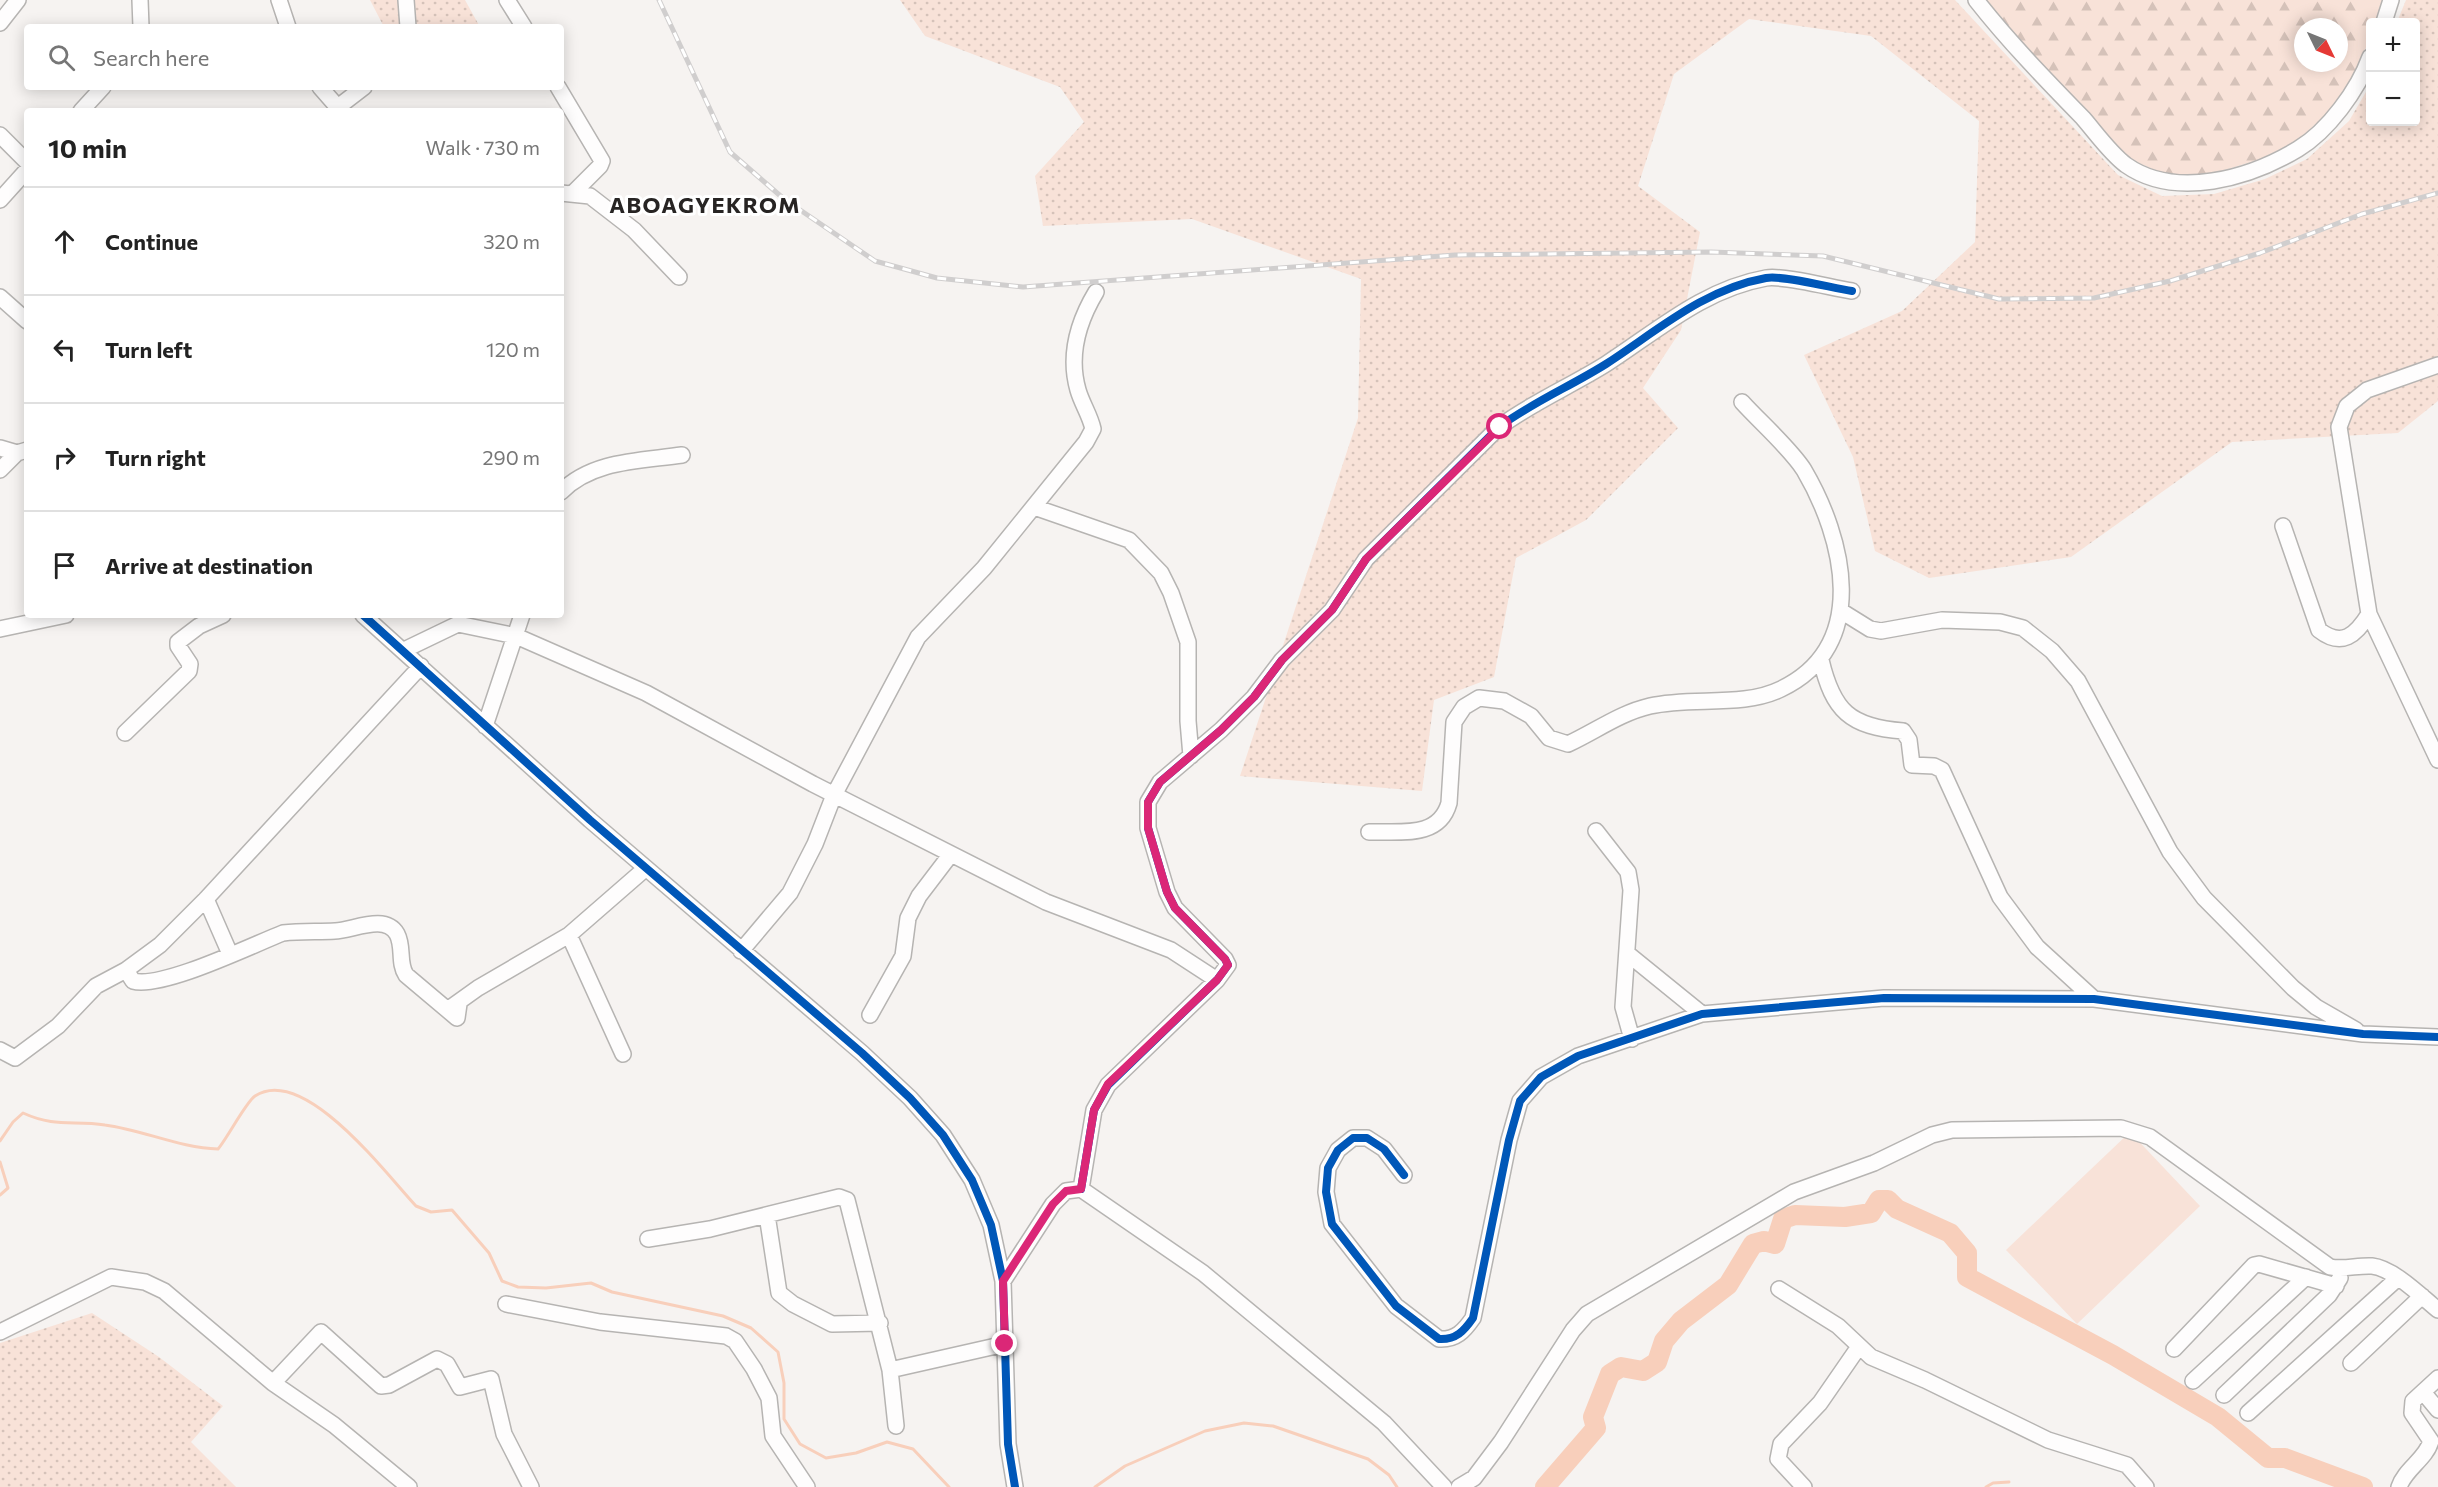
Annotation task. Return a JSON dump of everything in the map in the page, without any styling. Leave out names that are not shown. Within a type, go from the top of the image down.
[{"type":"street","points":[[0,23],[18,0]]},
{"type":"street","points":[[140,0],[141,24]]},
{"type":"street","points":[[279,0],[287,24]]},
{"type":"street","points":[[406,0],[408,24]]},
{"type":"street","points":[[507,0],[522,24]]},
{"type":"street","points":[[1976,0],[1996,26],[2126,165],[2165,183],[2212,182],[2261,167],[2300,148],[2339,112],[2366,64]]},
{"type":"street","points":[[2385,18],[2391,0]]},
{"type":"street","points":[[84,108],[100,90]]},
{"type":"street","points":[[323,90],[339,108]]},
{"type":"street","points":[[341,108],[361,90]]},
{"type":"street","points":[[560,90],[602,161],[600,166],[566,193]]},
{"type":"street","points":[[0,135],[24,159]]},
{"type":"street","points":[[0,200],[24,164]]},
{"type":"street","points":[[566,193],[590,196],[634,230],[679,277]]},
{"type":"street","points":[[1081,1189],[1094,1110],[1108,1084],[1217,980],[1226,971],[1228,965],[1225,959],[1175,908],[1167,892],[1148,828],[1148,802],[1160,782],[1254,697],[1282,660],[1332,610],[1366,559],[1500,427],[1521,410],[1604,365],[1678,314],[1725,288],[1769,277],[1852,291]]},
{"type":"street","points":[[741,951],[790,893],[815,844],[834,795],[918,637],[984,568],[1086,442],[1093,429],[1077,387],[1076,336],[1084,311],[1096,292]]},
{"type":"street","points":[[0,297],[24,318]]},
{"type":"street","points":[[2438,365],[2367,390],[2347,406],[2339,427],[2369,614],[2438,760]]},
{"type":"street","points":[[1369,832],[1423,830],[1436,826],[1445,816],[1449,803],[1454,722],[1464,706],[1479,698],[1504,701],[1531,716],[1549,738],[1568,744],[1612,718],[1651,705],[1750,697],[1780,690],[1801,678],[1821,660],[1830,646],[1841,610],[1843,586],[1831,527],[1803,468],[1742,402]]},
{"type":"street","points":[[0,448],[22,452]]},
{"type":"street","points":[[0,470],[22,452]]},
{"type":"street","points":[[564,489],[570,482],[590,471],[626,462],[682,455]]},
{"type":"street","points":[[1034,507],[1129,540],[1161,573],[1171,593],[1188,642],[1188,721],[1191,756]]},
{"type":"street","points":[[2283,526],[2319,630],[2330,639],[2345,639],[2360,628],[2369,614]]},
{"type":"street","points":[[1841,610],[1881,632],[1942,620],[2000,622],[2023,628],[2052,651],[2078,681],[2170,852],[2204,898],[2293,988],[2316,1007],[2363,1034]]},
{"type":"street","points":[[0,629],[52,618]]},
{"type":"street","points":[[125,733],[189,671],[190,664],[178,646],[178,642],[217,618]]},
{"type":"street","points":[[367,618],[646,868],[862,1053],[910,1098],[943,1135],[972,1180],[984,1207],[991,1226],[1003,1281],[1008,1444],[1015,1487]]},
{"type":"street","points":[[485,726],[521,618]]},
{"type":"street","points":[[404,650],[458,624],[516,636],[646,693],[834,795],[1046,902],[1171,950],[1217,980]]},
{"type":"street","points":[[1821,660],[1828,691],[1839,707],[1857,720],[1880,729],[1903,731],[1909,740],[1912,765],[1934,766],[1942,770],[2000,897],[2037,947],[2094,999]]},
{"type":"street","points":[[0,1050],[15,1058],[58,1026],[96,986],[126,970],[160,945],[206,899],[421,666]]},
{"type":"street","points":[[1596,831],[1628,872],[1631,890],[1623,1007],[1632,1039]]},
{"type":"street","points":[[870,1015],[903,956],[908,918],[919,896],[951,854]]},
{"type":"street","points":[[126,970],[133,981],[148,982],[193,970],[283,933],[339,931],[377,924],[392,928],[397,933],[402,969],[406,975],[457,1014],[478,988],[569,935],[646,868]]},
{"type":"street","points":[[206,899],[230,954]]},
{"type":"street","points":[[569,935],[623,1054]]},
{"type":"street","points":[[1628,954],[1702,1014]]},
{"type":"street","points":[[1404,1174],[1384,1149],[1367,1138],[1353,1138],[1338,1150],[1328,1168],[1326,1192],[1332,1224],[1396,1306],[1440,1339],[1448,1339],[1464,1332],[1473,1318],[1509,1140],[1520,1101],[1541,1077],[1578,1056],[1702,1014],[1884,998],[2094,999],[2363,1034],[2438,1037]]},
{"type":"street","points":[[1459,1487],[1474,1478],[1501,1442],[1573,1330],[1587,1314],[1794,1192],[1874,1163],[1932,1135],[1952,1130],[2121,1128],[2150,1137],[2330,1267],[2341,1269],[2373,1266],[2398,1278],[2438,1310]]},
{"type":"street","points":[[1003,1281],[1053,1204],[1066,1191],[1081,1189],[1203,1273],[1384,1423],[1444,1487]]},
{"type":"street","points":[[648,1239],[710,1229],[838,1197],[847,1200],[880,1323],[890,1370],[896,1426]]},
{"type":"street","points":[[767,1215],[779,1293],[832,1323],[880,1323]]},
{"type":"street","points":[[2174,1349],[2254,1265],[2259,1264],[2337,1286]]},
{"type":"street","points":[[2224,1395],[2337,1286],[2341,1269]]},
{"type":"street","points":[[0,1332],[111,1277],[145,1281],[164,1291],[273,1383],[334,1425],[409,1487]]},
{"type":"street","points":[[2193,1381],[2306,1277]]},
{"type":"street","points":[[2248,1413],[2398,1278]]},
{"type":"street","points":[[1779,1289],[1838,1326],[1858,1348],[1871,1357],[1925,1380],[2048,1440],[2127,1466],[2146,1487]]},
{"type":"street","points":[[2351,1363],[2422,1296]]},
{"type":"street","points":[[506,1304],[600,1322],[726,1336],[735,1341],[769,1398],[773,1436],[807,1487]]},
{"type":"street","points":[[273,1383],[321,1332],[381,1386],[388,1385],[437,1359],[447,1364],[460,1387],[491,1379],[504,1434],[531,1487]]},
{"type":"street","points":[[890,1370],[1005,1344]]},
{"type":"street","points":[[1804,1487],[1778,1459],[1781,1444],[1820,1403],[1858,1348]]},
{"type":"street","points":[[2399,1487],[2406,1474],[2429,1449],[2431,1441],[2410,1408],[2413,1401],[2438,1378]]},
{"type":"street","points":[[2423,1392],[2438,1410]]},
{"type":"green space","points":[[370,0],[465,0],[478,24],[382,24]]},
{"type":"green space","points":[[900,0],[1955,0],[2118,175],[2162,196],[2214,194],[2265,179],[2307,159],[2349,121],[2366,92],[2366,126],[2420,126],[2420,18],[2399,18],[2406,0],[2438,0],[2438,401],[2398,433],[2232,442],[2071,557],[1929,578],[1875,551],[1853,457],[1804,355],[1902,311],[1975,242],[1979,121],[1871,36],[1749,19],[1674,74],[1638,186],[1700,232],[1681,330],[1643,388],[1678,428],[1586,520],[1516,558],[1494,677],[1434,700],[1422,791],[1240,776],[1358,418],[1361,279],[1192,219],[1043,226],[1035,176],[1084,122],[1060,87],[925,36]]},
{"type":"green space","points":[[1982,0],[2384,0],[2377,18],[2366,18],[2366,47],[2360,63],[2333,108],[2296,142],[2258,160],[2211,174],[2166,175],[2130,159]]},
{"type":"green space","points":[[2130,1132],[2200,1206],[2077,1324],[2006,1250]]},
{"type":"green space","points":[[92,1313],[159,1357],[223,1406],[191,1442],[236,1487],[0,1487],[0,1343]]},
{"type":"waterway","points":[[0,1141],[13,1122],[23,1113],[55,1122],[105,1125],[190,1146],[218,1149],[255,1096],[275,1090],[297,1095],[320,1108],[343,1127],[416,1206],[431,1212],[452,1210],[489,1253],[502,1281],[518,1287],[546,1288],[591,1283],[612,1292],[723,1316],[751,1328],[778,1352],[784,1383],[784,1419],[800,1444],[826,1458],[856,1453],[887,1442],[913,1449],[949,1487]]},
{"type":"waterway","points":[[0,1162],[8,1188],[0,1195]]},
{"type":"waterway","points":[[1545,1487],[1596,1428],[1593,1417],[1610,1374],[1621,1367],[1643,1371],[1657,1362],[1664,1341],[1681,1321],[1728,1285],[1753,1244],[1764,1241],[1775,1244],[1783,1219],[1795,1215],[1845,1217],[1871,1213],[1879,1200],[1888,1200],[1897,1209],[1950,1233],[1967,1253],[1967,1277],[2113,1355],[2218,1417],[2268,1458],[2285,1458],[2363,1487]]},
{"type":"waterway","points":[[1095,1487],[1125,1466],[1205,1431],[1244,1423],[1273,1426],[1368,1459],[1389,1475],[1397,1487]]},
{"type":"waterway","points":[[1986,1487],[1993,1483],[2009,1482]]},
{"type":"railway","points":[[659,0],[730,152],[784,199],[875,261],[937,278],[1023,287],[1455,255],[1711,252],[1823,256],[1999,299],[2094,298],[2170,281],[2260,253],[2362,214],[2438,193]]},
{"type":"cycle path","points":[[1081,1189],[1094,1110],[1108,1085],[1217,980],[1228,965],[1225,959],[1175,908],[1167,892],[1148,828],[1148,802],[1160,782],[1221,730],[1254,697],[1282,660],[1332,610],[1366,559],[1499,427],[1606,364],[1682,313],[1722,291],[1766,278],[1796,280],[1852,291]]},
{"type":"cycle path","points":[[366,618],[590,820],[862,1053],[910,1098],[943,1135],[972,1180],[991,1225],[1003,1281],[1008,1444],[1015,1487]]},
{"type":"cycle path","points":[[1404,1175],[1384,1149],[1367,1138],[1353,1138],[1338,1150],[1328,1168],[1326,1192],[1332,1224],[1396,1306],[1439,1339],[1445,1339],[1459,1334],[1473,1318],[1509,1140],[1520,1101],[1541,1077],[1578,1056],[1702,1014],[1884,998],[2094,999],[2363,1034],[2438,1037]]},
{"type":"district","name":"ABOAGYEKROM","points":[[705,205]]},
{"type":"route","points":[[1005,1344],[1003,1281],[1053,1204],[1066,1191],[1081,1189],[1094,1110],[1108,1084],[1217,980],[1226,971],[1228,965],[1225,959],[1175,908],[1167,892],[1148,828],[1148,802],[1160,782],[1221,730],[1254,697],[1282,660],[1332,610],[1366,559],[1500,427]]}]
